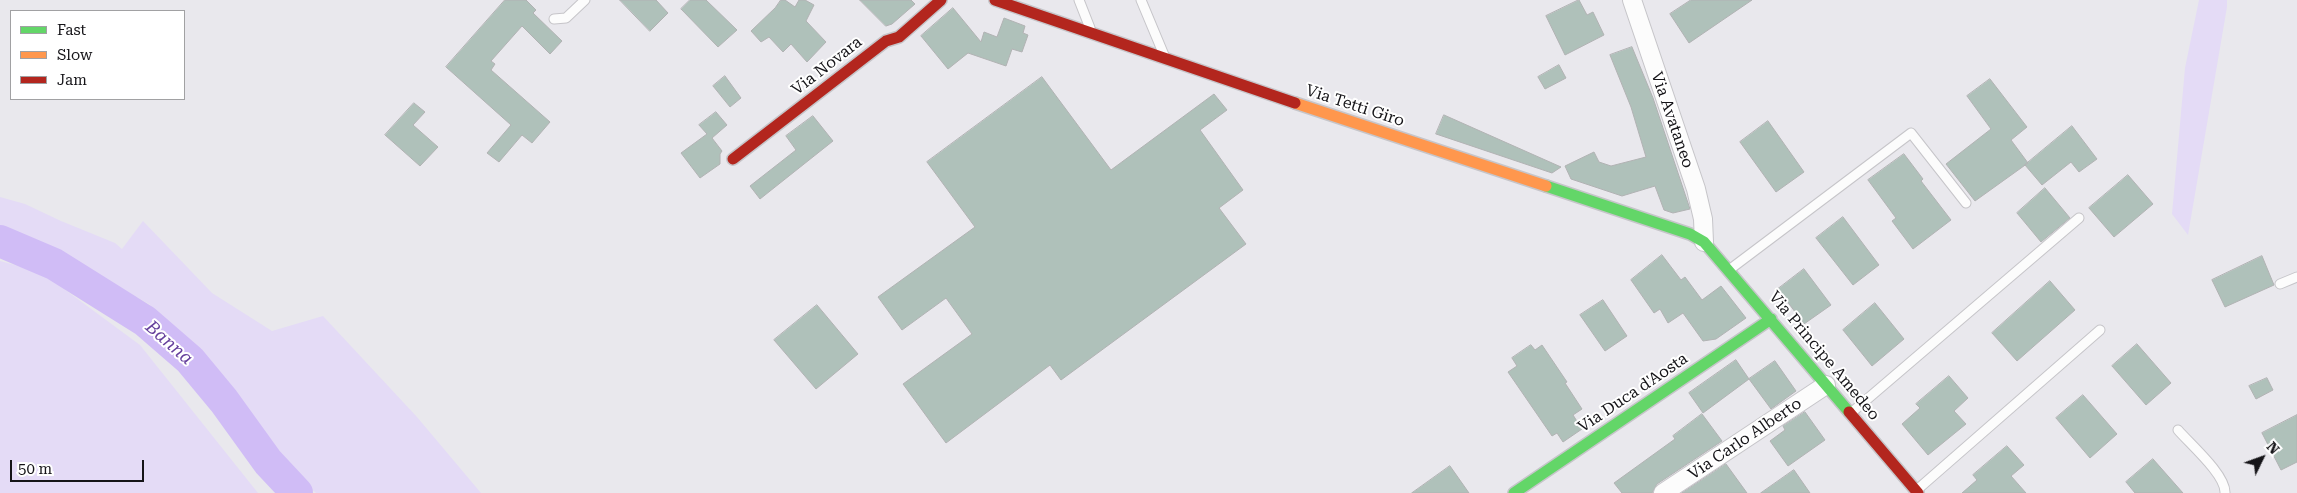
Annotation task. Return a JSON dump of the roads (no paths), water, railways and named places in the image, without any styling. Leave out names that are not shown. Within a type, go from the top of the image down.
[{"type":"street","name":"Via Novara","points":[[733,159],[886,41],[899,37],[941,0]]},
{"type":"street","name":"Via Tetti Giro","points":[[995,0],[1166,60],[1690,234],[1704,242]]},
{"type":"street","name":"Via Avataneo","points":[[1632,0],[1696,189],[1703,219],[1704,242]]},
{"type":"street","name":"Via Principe Amedeo","points":[[1704,242],[1917,492]]},
{"type":"street","name":"Via Duca d'Aosta","points":[[1514,493],[1771,319]]},
{"type":"street","name":"Via Carlo Alberto","points":[[1663,493],[1826,385]]},
{"type":"lane","points":[[554,19],[566,18],[585,0]]},
{"type":"lane","points":[[1079,0],[1092,34]]},
{"type":"lane","points":[[1141,0],[1166,60]]},
{"type":"lane","points":[[1729,271],[1911,132],[1966,203]]},
{"type":"lane","points":[[1851,413],[2079,218]]},
{"type":"lane","points":[[2280,284],[2297,277]]},
{"type":"lane","points":[[1917,492],[2100,330]]},
{"type":"lane","points":[[2178,430],[2216,472],[2225,487],[2225,493]]},
{"type":"waterway","name":"Banna","points":[[0,241],[54,264],[145,321],[190,360],[224,401],[268,462],[297,493]]}]
